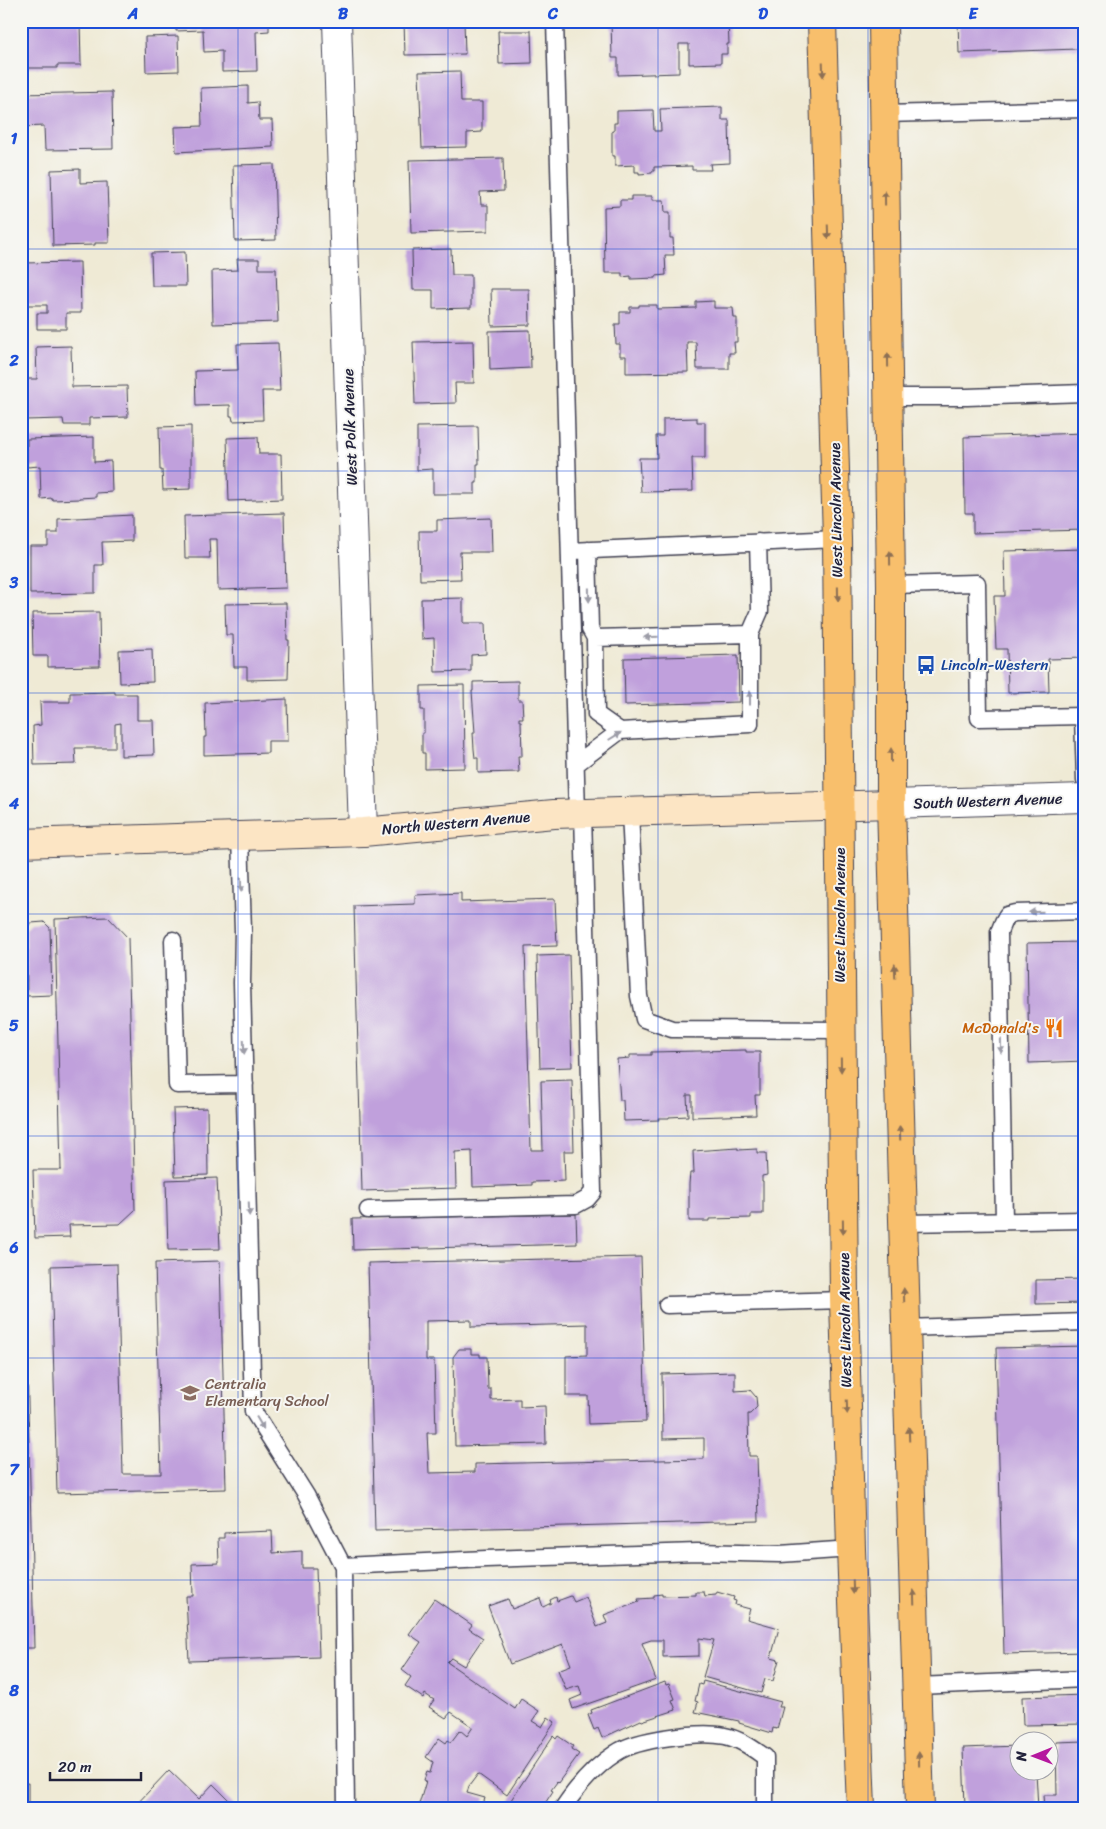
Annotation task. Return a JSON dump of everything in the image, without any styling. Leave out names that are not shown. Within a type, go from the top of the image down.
[{"type":"main road","name":"West Lincoln Avenue","points":[[822,21],[837,539],[844,1300],[861,1808]]},
{"type":"main road","points":[[883,21],[891,804],[920,1808]]},
{"type":"main road","name":"North Western Avenue","points":[[21,843],[363,832],[554,814],[891,804]]},
{"type":"street","name":"West Polk Avenue","points":[[337,21],[363,832]]},
{"type":"street","name":"South Western Avenue","points":[[891,804],[1085,798]]},
{"type":"lane","points":[[368,1210],[576,1206],[593,1192],[580,814],[576,764],[554,21]]},
{"type":"lane","points":[[884,114],[1085,109]]},
{"type":"lane","points":[[888,396],[967,397],[1085,394]]},
{"type":"lane","points":[[570,551],[837,539]]},
{"type":"lane","points":[[576,764],[620,731],[750,724],[750,634],[760,611],[758,542]]},
{"type":"lane","points":[[588,550],[590,629],[595,638],[596,714],[620,731]]},
{"type":"lane","points":[[890,585],[977,583],[979,718],[1083,716],[1085,780]]},
{"type":"lane","points":[[595,638],[750,634]]},
{"type":"lane","points":[[630,812],[639,996],[644,1019],[672,1029],[841,1030]]},
{"type":"lane","points":[[240,836],[253,1411],[306,1495],[343,1566],[346,1808]]},
{"type":"lane","points":[[1004,1221],[999,932],[1002,922],[1008,915],[1015,913],[1085,911]]},
{"type":"lane","points":[[173,940],[177,1085],[245,1084]]},
{"type":"lane","points":[[902,1223],[1085,1220]]},
{"type":"lane","points":[[668,1305],[844,1300]]},
{"type":"lane","points":[[906,1328],[1085,1322]]},
{"type":"lane","points":[[343,1566],[697,1552],[780,1554],[851,1549]]},
{"type":"lane","points":[[917,1686],[1085,1679]]},
{"type":"lane","points":[[563,1808],[573,1792],[592,1771],[617,1752],[656,1739],[714,1735],[723,1735],[742,1741],[765,1756],[765,1808]]},
{"type":"building","points":[[21,21],[80,21],[81,65],[57,65],[57,68],[21,68]]},
{"type":"building","points":[[176,21],[269,21],[269,31],[256,32],[257,71],[222,72],[222,51],[204,52],[203,30],[176,31]]},
{"type":"building","points":[[404,21],[464,21],[465,54],[405,55]]},
{"type":"building","points":[[611,21],[728,21],[729,44],[727,44],[727,54],[721,54],[721,63],[689,64],[689,44],[679,44],[679,73],[618,75],[618,58],[612,58]]},
{"type":"building","points":[[958,21],[1085,21],[1085,57],[1078,57],[1078,49],[959,53]]},
{"type":"building","points":[[498,31],[531,31],[532,63],[499,64]]},
{"type":"building","points":[[178,36],[179,71],[146,72],[145,37]]},
{"type":"building","points":[[460,71],[461,102],[482,102],[482,132],[467,133],[467,147],[422,148],[419,72]]},
{"type":"building","points":[[248,86],[248,103],[258,102],[259,120],[272,120],[273,147],[176,152],[175,127],[202,126],[201,88]]},
{"type":"building","points":[[112,92],[113,149],[45,150],[44,126],[21,127],[21,94]]},
{"type":"building","points":[[722,107],[722,120],[729,120],[730,163],[710,164],[711,170],[692,170],[692,166],[654,167],[652,173],[639,174],[639,172],[635,172],[635,165],[615,166],[615,156],[612,156],[612,131],[614,131],[614,123],[617,123],[617,111],[653,110],[654,131],[661,131],[660,109]]},
{"type":"building","points":[[503,158],[504,191],[480,192],[481,205],[488,205],[488,231],[411,233],[409,160]]},
{"type":"building","points":[[274,164],[276,240],[235,241],[233,165]]},
{"type":"building","points":[[80,169],[80,183],[107,182],[109,243],[53,246],[51,170]]},
{"type":"building","points":[[631,196],[652,196],[652,200],[664,200],[665,212],[670,212],[670,238],[673,238],[674,255],[665,255],[666,275],[656,276],[656,278],[631,279],[631,276],[622,277],[622,273],[605,273],[604,207],[620,206],[620,200],[631,200]]},
{"type":"building","points":[[451,249],[452,275],[471,275],[471,308],[433,309],[433,290],[413,290],[412,250]]},
{"type":"building","points":[[185,252],[186,286],[152,286],[151,253]]},
{"type":"building","points":[[237,259],[259,259],[259,269],[276,269],[278,322],[213,324],[212,271],[238,270]]},
{"type":"building","points":[[80,262],[81,313],[66,313],[66,329],[37,329],[37,313],[47,313],[47,305],[23,305],[22,263]]},
{"type":"building","points":[[491,289],[529,289],[530,325],[492,326]]},
{"type":"building","points":[[714,301],[714,308],[733,308],[734,318],[737,318],[737,342],[734,342],[735,353],[729,353],[729,369],[697,369],[696,342],[687,342],[688,372],[626,373],[626,356],[620,356],[620,344],[616,344],[615,324],[620,324],[620,312],[630,312],[630,307],[639,307],[639,305],[657,305],[657,309],[696,308],[696,302]]},
{"type":"building","points":[[530,330],[531,368],[490,370],[489,331]]},
{"type":"building","points":[[473,341],[474,383],[455,383],[456,403],[415,404],[413,342]]},
{"type":"building","points":[[278,343],[280,391],[262,391],[263,420],[233,421],[232,416],[230,416],[230,405],[196,406],[195,371],[238,370],[237,344]]},
{"type":"building","points":[[71,346],[72,387],[127,386],[128,417],[89,418],[89,425],[64,425],[63,419],[25,420],[24,379],[37,379],[36,347]]},
{"type":"building","points":[[697,418],[697,422],[705,422],[705,458],[692,458],[693,491],[641,492],[639,458],[657,458],[656,436],[663,436],[663,419]]},
{"type":"building","points":[[191,426],[191,489],[163,490],[162,470],[160,470],[159,427]]},
{"type":"building","points":[[478,426],[479,464],[477,464],[475,494],[433,494],[433,469],[417,470],[417,427]]},
{"type":"building","points":[[1085,433],[1085,530],[973,533],[973,513],[965,513],[964,437]]},
{"type":"building","points":[[94,437],[94,462],[111,461],[112,492],[96,493],[96,497],[79,499],[41,499],[40,466],[27,467],[27,439]]},
{"type":"building","points":[[258,437],[259,454],[281,454],[282,499],[229,501],[227,438]]},
{"type":"building","points":[[284,513],[286,588],[218,590],[217,539],[209,539],[210,558],[185,558],[184,516]]},
{"type":"building","points":[[132,515],[132,541],[102,542],[103,565],[95,565],[95,593],[30,594],[30,546],[48,546],[48,533],[58,533],[58,519]]},
{"type":"building","points":[[491,518],[492,552],[460,552],[461,579],[420,580],[419,531],[437,531],[437,520]]},
{"type":"building","points":[[1085,549],[1085,658],[1048,659],[1049,692],[1008,693],[1007,649],[996,649],[994,596],[1005,596],[1004,551]]},
{"type":"building","points":[[463,598],[463,623],[485,623],[486,654],[471,655],[471,671],[435,672],[434,638],[422,639],[421,599]]},
{"type":"building","points":[[286,603],[287,640],[289,640],[288,679],[247,680],[247,667],[234,667],[233,635],[226,635],[225,604]]},
{"type":"building","points":[[99,612],[100,666],[48,667],[48,656],[33,656],[32,613]]},
{"type":"building","points":[[152,649],[153,682],[120,683],[119,650]]},
{"type":"building","points":[[738,655],[739,702],[625,705],[624,658]]},
{"type":"building","points":[[518,681],[518,700],[522,700],[523,718],[519,718],[519,721],[521,721],[522,756],[518,756],[519,772],[478,773],[478,758],[475,758],[473,733],[475,733],[473,682]]},
{"type":"building","points":[[464,685],[465,768],[425,769],[425,753],[422,753],[424,710],[421,710],[421,686]]},
{"type":"building","points":[[115,692],[115,694],[137,694],[137,720],[153,720],[154,755],[121,756],[121,723],[115,724],[115,748],[75,748],[76,764],[34,765],[33,726],[41,725],[40,702],[70,702],[70,693]]},
{"type":"building","points":[[287,699],[288,741],[268,741],[268,753],[204,755],[204,737],[206,737],[205,703]]},
{"type":"building","points":[[461,893],[461,902],[555,899],[557,946],[525,947],[531,1150],[543,1150],[541,1081],[572,1080],[574,1151],[564,1151],[565,1181],[532,1182],[532,1185],[473,1187],[472,1151],[455,1152],[456,1188],[362,1191],[354,906],[415,904],[415,895]]},
{"type":"building","points":[[108,917],[128,938],[135,1210],[120,1224],[69,1225],[70,1237],[35,1238],[33,1170],[61,1170],[55,919]]},
{"type":"building","points":[[44,922],[50,928],[52,995],[27,996],[26,928],[31,923]]},
{"type":"building","points":[[1085,942],[1085,1061],[1029,1063],[1027,943]]},
{"type":"building","points":[[569,955],[572,1067],[540,1068],[537,956]]},
{"type":"building","points":[[746,1050],[746,1052],[760,1052],[760,1095],[755,1095],[756,1115],[692,1117],[692,1095],[687,1095],[688,1116],[658,1118],[659,1120],[624,1121],[623,1100],[620,1100],[617,1059],[630,1058],[630,1055],[651,1055],[651,1052]]},
{"type":"building","points":[[207,1108],[208,1175],[175,1176],[173,1109]]},
{"type":"building","points":[[738,1148],[738,1150],[757,1149],[757,1153],[766,1153],[767,1175],[762,1176],[763,1214],[751,1214],[751,1218],[689,1221],[690,1173],[694,1173],[693,1151]]},
{"type":"building","points":[[217,1178],[220,1249],[168,1250],[166,1180]]},
{"type":"building","points":[[21,1197],[23,1197],[34,1648],[21,1648]]},
{"type":"building","points":[[576,1214],[577,1244],[353,1250],[352,1219]]},
{"type":"building","points":[[641,1257],[646,1422],[589,1424],[588,1396],[566,1396],[566,1356],[587,1355],[587,1324],[471,1327],[471,1320],[426,1321],[426,1360],[434,1360],[436,1433],[427,1433],[429,1473],[475,1472],[475,1464],[704,1459],[704,1438],[663,1439],[662,1374],[735,1372],[735,1391],[750,1390],[756,1397],[757,1407],[748,1414],[749,1456],[757,1456],[759,1521],[375,1531],[368,1263]]},
{"type":"building","points":[[220,1261],[226,1489],[57,1493],[51,1266],[117,1264],[123,1474],[161,1474],[155,1263]]},
{"type":"building","points":[[1085,1279],[1085,1303],[1036,1304],[1036,1280]]},
{"type":"building","points":[[1085,1346],[1085,1652],[1004,1654],[996,1348]]},
{"type":"building","points":[[459,1349],[471,1349],[471,1354],[480,1354],[480,1357],[487,1357],[488,1389],[491,1389],[491,1400],[520,1399],[520,1407],[545,1406],[546,1444],[455,1446],[453,1357]]},
{"type":"building","points":[[272,1531],[273,1553],[302,1551],[302,1568],[316,1568],[319,1657],[189,1661],[186,1596],[193,1596],[192,1564],[219,1563],[218,1538],[224,1538],[224,1533]]},
{"type":"building","points":[[696,1592],[704,1592],[705,1596],[716,1595],[717,1592],[734,1597],[735,1605],[750,1609],[747,1619],[779,1628],[771,1658],[779,1660],[773,1681],[765,1679],[761,1693],[703,1677],[714,1640],[699,1638],[699,1656],[663,1657],[663,1640],[651,1640],[642,1643],[656,1680],[573,1709],[570,1700],[582,1695],[579,1686],[566,1690],[558,1670],[571,1665],[563,1644],[510,1664],[488,1606],[508,1599],[512,1609],[540,1598],[543,1607],[551,1603],[550,1600],[556,1597],[557,1601],[571,1596],[574,1602],[586,1597],[597,1627],[607,1623],[604,1615],[639,1602],[638,1599],[654,1598],[654,1595],[662,1594],[662,1596],[696,1595]]},
{"type":"building","points":[[434,1599],[472,1625],[469,1629],[483,1638],[464,1666],[451,1658],[447,1662],[515,1709],[521,1699],[539,1711],[532,1721],[542,1727],[548,1717],[555,1722],[507,1795],[478,1774],[469,1786],[467,1793],[485,1798],[482,1808],[418,1808],[426,1781],[424,1780],[427,1772],[430,1773],[433,1762],[426,1757],[439,1738],[446,1743],[448,1740],[451,1742],[460,1730],[467,1736],[473,1727],[451,1712],[446,1718],[429,1707],[434,1700],[425,1694],[423,1698],[405,1686],[411,1677],[402,1670],[421,1642],[409,1634]]},
{"type":"building","points":[[703,1681],[781,1702],[779,1707],[783,1707],[777,1729],[773,1728],[772,1733],[739,1723],[739,1721],[695,1712],[698,1702],[695,1701],[699,1684],[702,1685]]},
{"type":"building","points":[[665,1682],[666,1685],[669,1684],[675,1699],[672,1700],[676,1710],[641,1720],[602,1738],[598,1728],[594,1730],[588,1715],[592,1713],[591,1710]]},
{"type":"building","points":[[1085,1695],[1085,1724],[1023,1725],[1022,1697]]},
{"type":"building","points":[[21,1718],[26,1718],[27,1738],[21,1738]]},
{"type":"building","points":[[553,1736],[556,1739],[558,1736],[573,1746],[571,1749],[579,1754],[551,1790],[553,1791],[542,1808],[510,1808],[512,1805],[509,1803]]},
{"type":"building","points":[[1085,1741],[1085,1808],[1044,1808],[1043,1795],[1057,1795],[1058,1742]]},
{"type":"building","points":[[1008,1746],[1008,1782],[1037,1782],[1038,1808],[965,1808],[963,1748]]},
{"type":"building","points":[[169,1770],[199,1799],[213,1784],[237,1808],[133,1808]]},
{"type":"building","points":[[28,1783],[28,1808],[21,1808],[21,1784]]},
{"type":"place","name":"Lincoln-Western","points":[[926,665]]},
{"type":"place","name":"McDonald's","points":[[1054,1028]]},
{"type":"place","name":"Centralia Elementary School","points":[[190,1393]]}]
